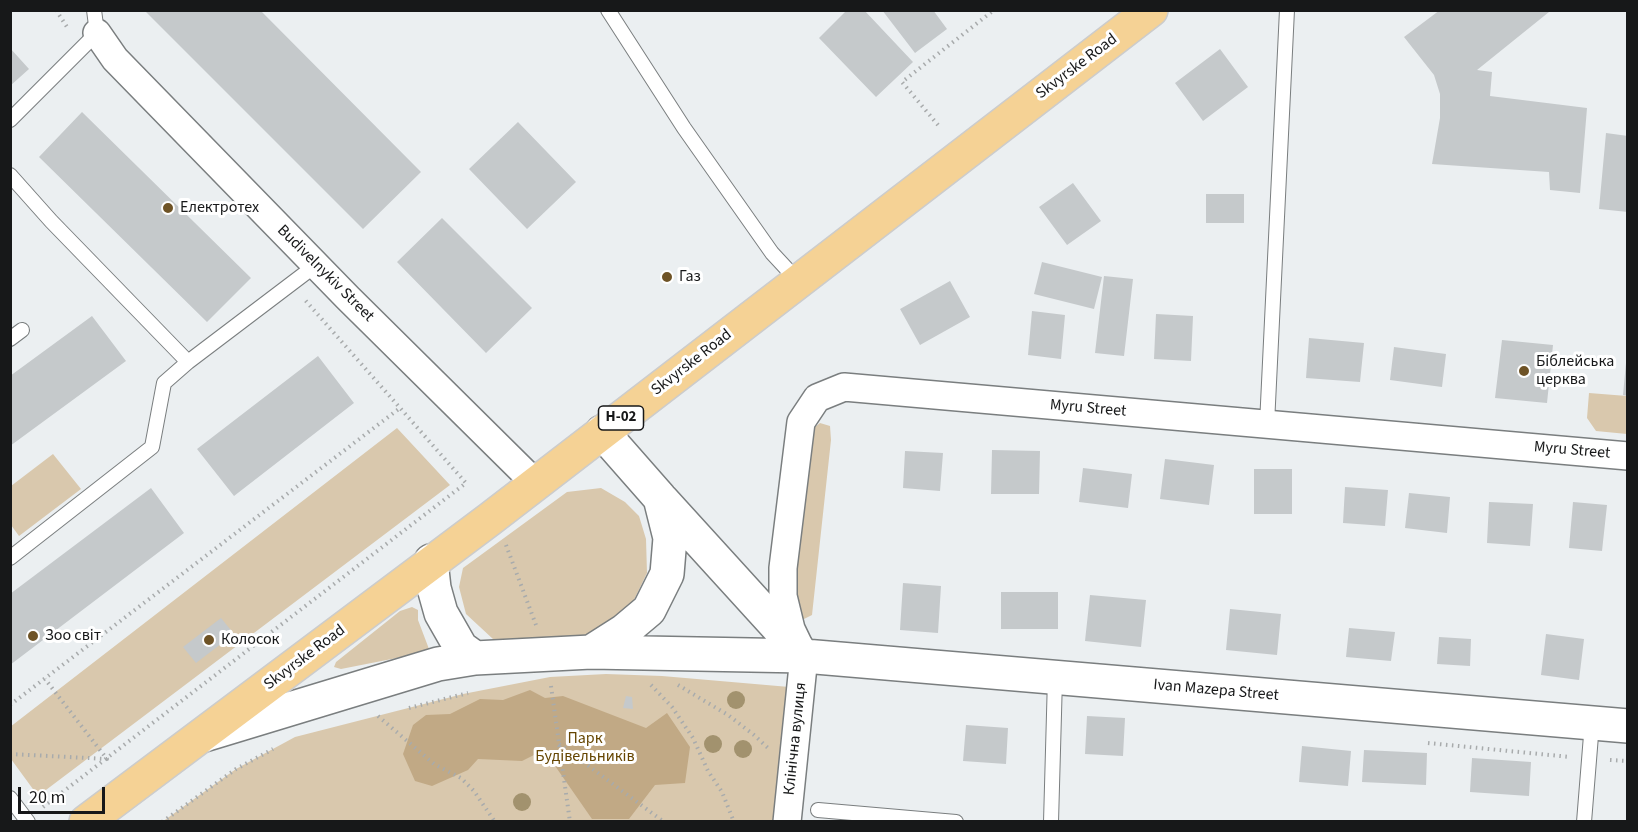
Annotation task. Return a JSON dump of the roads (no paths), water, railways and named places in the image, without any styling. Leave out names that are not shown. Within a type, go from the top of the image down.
[{"type":"main road","name":"Skvyrske Road","points":[[86,822],[602,432],[1151,10]]},
{"type":"street","name":"Budivelnykiv Street","points":[[96,22],[115,60],[316,265],[535,483]]},
{"type":"street","name":"Myru Street","points":[[804,656],[791,629],[783,596],[783,568],[801,422],[817,398],[844,387],[1628,456]]},
{"type":"street","points":[[602,432],[804,656]]},
{"type":"street","points":[[591,652],[624,631],[649,610],[667,574],[670,538],[660,498]]},
{"type":"street","points":[[431,561],[434,588],[441,613],[461,648],[475,658]]},
{"type":"street","name":"Ivan Mazepa Street","points":[[204,735],[438,664],[475,658],[591,652],[804,656],[1628,726]]},
{"type":"street","name":"Клінічна вулиця","points":[[787,822],[804,656]]},
{"type":"lane","points":[[608,10],[684,128],[772,253],[798,281]]},
{"type":"lane","points":[[1267,424],[1287,10]]},
{"type":"lane","points":[[10,120],[96,22]]},
{"type":"lane","points":[[10,175],[59,230],[188,362]]},
{"type":"lane","points":[[10,558],[152,447],[164,383],[188,362],[316,265]]},
{"type":"lane","points":[[10,339],[22,330]]},
{"type":"lane","points":[[1051,822],[1054,678]]},
{"type":"lane","points":[[1584,822],[1592,723]]},
{"type":"lane","points":[[10,798],[27,820]]},
{"type":"lane","points":[[818,810],[956,822]]},
{"type":"place","name":"Електротех","points":[[168,208]]},
{"type":"place","name":"Газ","points":[[667,277]]},
{"type":"place","name":"Біблейська церква","points":[[1524,371]]},
{"type":"place","name":"Зоо світ","points":[[33,636]]},
{"type":"place","name":"Колосок","points":[[209,640]]},
{"type":"park label","name":"Парк Будівельників","points":[[585,748]]}]
